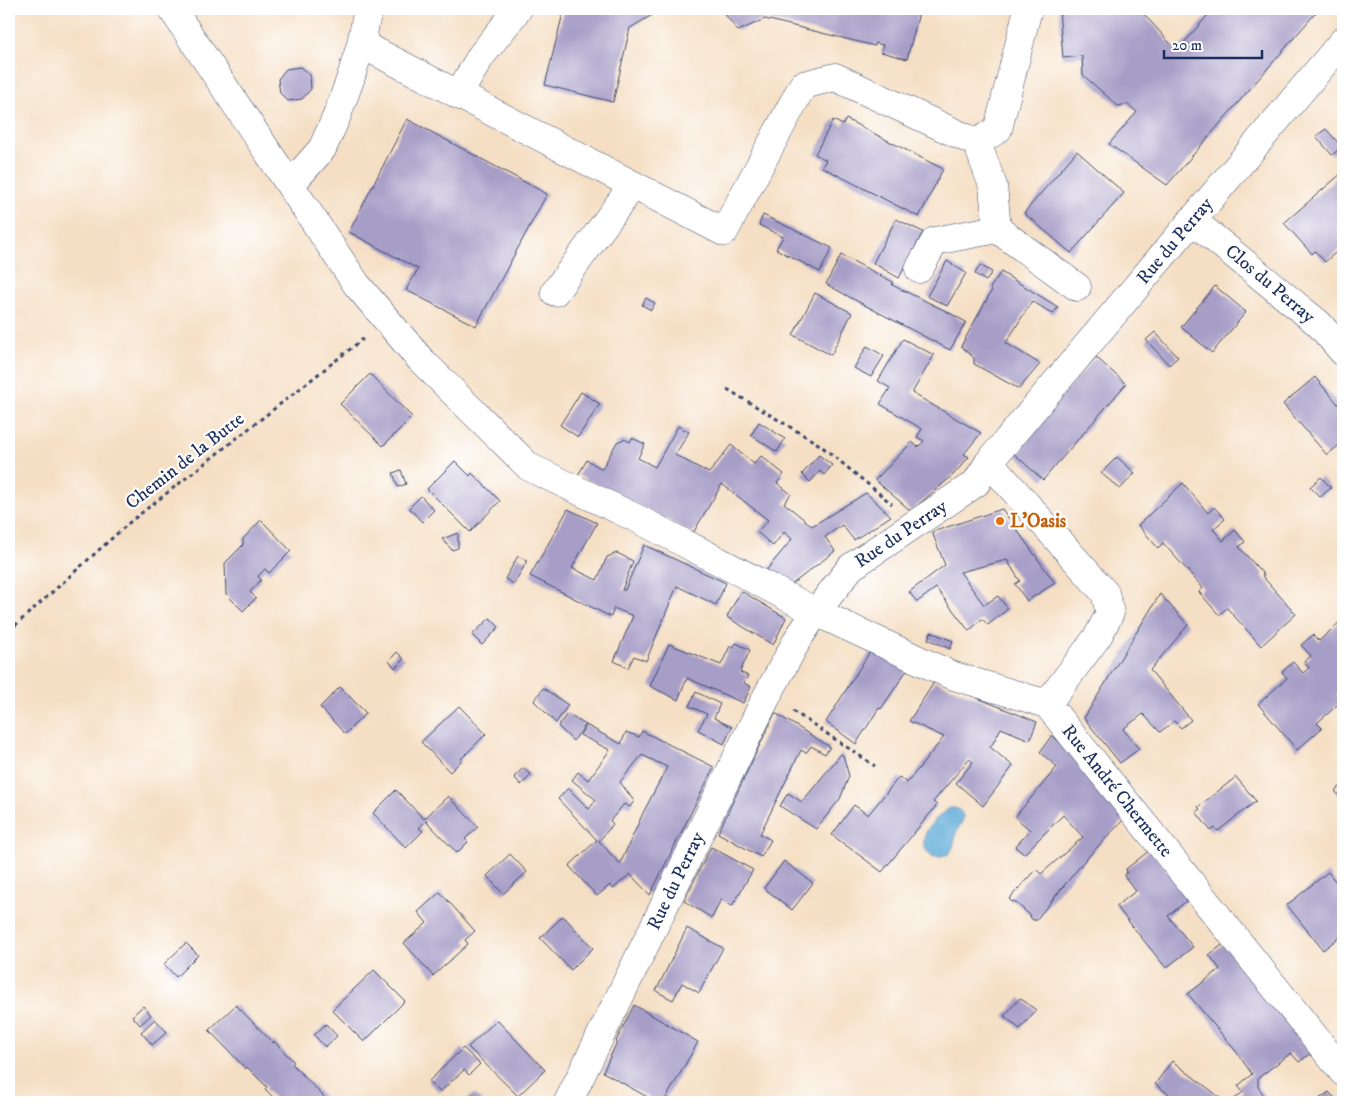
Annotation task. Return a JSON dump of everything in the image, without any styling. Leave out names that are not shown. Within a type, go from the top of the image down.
[{"type":"street","points":[[172,9],[357,286],[420,360],[528,466],[640,520],[816,612],[951,675],[1047,704],[1098,636],[1110,613],[1105,593],[989,462]]},
{"type":"street","points":[[290,185],[322,149],[342,103],[361,44],[368,9]]},
{"type":"street","points":[[458,95],[481,56],[518,9]]},
{"type":"street","points":[[977,142],[998,129],[1028,9]]},
{"type":"street","name":"Rue du Perray","points":[[573,1100],[768,694],[799,637],[816,612],[851,567],[976,483],[989,462],[1343,41]]},
{"type":"street","points":[[361,44],[724,232],[803,85],[835,78],[977,142],[993,186],[997,229]]},
{"type":"street","points":[[555,292],[633,185]]},
{"type":"street","name":"Clos du Perray","points":[[1192,220],[1319,324],[1343,352]]},
{"type":"street","points":[[920,269],[935,241],[997,229],[1077,287]]},
{"type":"street","name":"Rue André Chermette","points":[[1047,704],[1343,1072]]},
{"type":"path","name":"Chemin de la Butte","points":[[9,631],[130,522],[386,320]]},
{"type":"path","points":[[727,389],[820,445],[916,523]]},
{"type":"path","points":[[768,694],[875,766]]},
{"type":"water","points":[[950,808],[956,808],[960,811],[963,815],[963,820],[956,833],[954,844],[949,854],[939,857],[933,856],[928,853],[924,845],[926,833],[934,821]]},
{"type":"building","points":[[564,9],[655,9],[654,14],[630,28],[613,102],[545,85]]},
{"type":"building","points":[[721,9],[920,9],[907,59],[881,52],[883,45],[875,43],[875,46],[765,19],[738,31]]},
{"type":"building","points":[[1059,9],[1137,9],[1143,13],[1177,51],[1213,9],[1319,9],[1167,185],[1109,144],[1137,112],[1127,104],[1118,106],[1083,75],[1082,56],[1063,58]]},
{"type":"building","points":[[300,67],[310,75],[311,89],[302,99],[288,101],[280,93],[278,79],[286,69]]},
{"type":"building","points":[[407,119],[547,194],[476,326],[406,290],[418,269],[349,232]]},
{"type":"building","points":[[846,119],[943,169],[919,217],[822,167],[826,160],[815,154],[833,120],[843,125]]},
{"type":"building","points":[[1326,129],[1342,147],[1332,155],[1316,136]]},
{"type":"building","points":[[1077,151],[1124,193],[1071,253],[1024,213]]},
{"type":"building","points":[[1343,172],[1343,227],[1338,232],[1343,238],[1343,246],[1325,262],[1315,251],[1312,254],[1284,223]]},
{"type":"building","points":[[763,215],[832,248],[820,272],[776,249],[783,237],[759,225]]},
{"type":"building","points":[[896,219],[923,232],[899,278],[873,263]]},
{"type":"building","points":[[841,255],[893,282],[892,285],[966,322],[950,350],[826,284]]},
{"type":"building","points":[[947,261],[966,273],[947,306],[927,296]]},
{"type":"building","points":[[980,265],[992,272],[986,281],[975,274]]},
{"type":"building","points":[[1001,272],[1058,307],[1053,314],[1032,301],[1006,343],[1040,364],[1019,389],[974,364],[974,358],[961,346],[992,290],[990,288]]},
{"type":"building","points":[[1215,286],[1246,312],[1212,353],[1181,327]]},
{"type":"building","points":[[815,293],[852,313],[831,355],[793,335]]},
{"type":"building","points":[[646,298],[655,303],[651,310],[642,305]]},
{"type":"building","points":[[1155,332],[1178,357],[1169,365],[1146,340]]},
{"type":"building","points":[[903,339],[934,355],[912,393],[981,433],[964,454],[969,457],[953,475],[911,511],[875,480],[912,442],[918,447],[924,441],[917,437],[922,429],[880,404],[890,388],[878,381]]},
{"type":"building","points":[[867,346],[884,356],[871,377],[854,368]]},
{"type":"building","points":[[1096,357],[1126,384],[1043,480],[1012,452]]},
{"type":"building","points":[[370,374],[412,417],[383,446],[340,404]]},
{"type":"building","points":[[1315,377],[1343,410],[1343,442],[1327,455],[1283,404]]},
{"type":"building","points":[[581,392],[600,404],[578,437],[560,425]]},
{"type":"building","points":[[759,422],[785,439],[777,452],[751,435]]},
{"type":"building","points":[[678,426],[689,432],[675,455],[709,473],[731,445],[754,464],[761,456],[784,474],[777,483],[791,494],[784,503],[812,526],[866,493],[891,516],[854,540],[842,525],[825,537],[835,551],[791,585],[765,572],[792,539],[784,532],[773,546],[757,532],[768,520],[722,484],[693,533],[578,475],[587,460],[602,469],[617,442],[624,439],[630,442],[632,438],[645,444],[638,458],[655,467]]},
{"type":"building","points":[[819,455],[832,465],[824,475],[820,471],[810,482],[802,474]]},
{"type":"building","points":[[1117,457],[1135,473],[1120,489],[1101,473]]},
{"type":"building","points":[[455,461],[470,476],[472,473],[500,501],[470,532],[427,489]]},
{"type":"building","points":[[401,470],[406,484],[398,487],[393,473]]},
{"type":"building","points":[[1321,477],[1331,488],[1320,497],[1310,487]]},
{"type":"building","points":[[1183,483],[1208,513],[1214,507],[1225,519],[1213,529],[1223,541],[1235,530],[1245,542],[1239,547],[1296,614],[1261,646],[1227,608],[1219,615],[1199,592],[1203,588],[1163,543],[1158,548],[1138,525]]},
{"type":"building","points":[[421,496],[434,510],[422,522],[409,508]]},
{"type":"building","points":[[568,509],[597,523],[572,568],[597,580],[607,557],[617,553],[633,561],[622,590],[625,590],[644,545],[726,583],[716,605],[677,586],[646,661],[634,656],[628,668],[614,661],[633,616],[614,608],[611,617],[530,576]]},
{"type":"building","points":[[1002,509],[1055,583],[1027,601],[1015,584],[1020,581],[1007,560],[960,572],[984,605],[998,596],[1008,609],[988,625],[982,619],[969,631],[936,588],[917,602],[909,592],[945,565],[932,532]]},
{"type":"building","points":[[261,520],[291,551],[269,573],[265,569],[258,576],[261,580],[250,592],[256,598],[243,611],[226,594],[225,563],[243,545],[243,539]]},
{"type":"building","points":[[458,533],[458,548],[452,550],[442,539]]},
{"type":"building","points":[[518,556],[527,561],[514,584],[505,579]]},
{"type":"building","points":[[741,591],[786,618],[773,645],[727,617]]},
{"type":"building","points":[[1160,594],[1188,625],[1150,670],[1191,720],[1181,728],[1174,721],[1160,732],[1143,714],[1123,729],[1139,749],[1120,763],[1084,718]]},
{"type":"building","points":[[490,618],[499,627],[482,645],[472,635]]},
{"type":"building","points":[[1343,619],[1343,690],[1336,696],[1341,702],[1317,723],[1322,728],[1297,750],[1258,704],[1287,678],[1282,672],[1293,662],[1303,673],[1309,668],[1304,662],[1311,656],[1301,645],[1313,635],[1319,641]]},
{"type":"building","points":[[931,632],[953,641],[950,649],[928,639]]},
{"type":"building","points":[[736,643],[750,650],[740,672],[748,676],[744,683],[751,687],[743,703],[687,678],[678,700],[650,686],[669,644],[721,665],[730,646],[733,648]]},
{"type":"building","points":[[871,650],[907,670],[856,744],[826,722]]},
{"type":"building","points":[[397,652],[404,659],[395,668],[389,661]]},
{"type":"building","points":[[935,681],[1037,722],[1030,740],[1001,728],[990,747],[1013,766],[983,806],[956,783],[973,762],[969,759],[933,802],[937,805],[882,872],[832,835],[854,805],[868,815],[899,777],[907,783],[944,737],[909,721]]},
{"type":"building","points":[[340,687],[366,713],[345,734],[320,707]]},
{"type":"building","points":[[543,688],[568,705],[556,723],[534,701]]},
{"type":"building","points":[[696,692],[720,704],[714,718],[732,727],[724,744],[698,730],[707,714],[689,706]]},
{"type":"building","points":[[459,706],[486,734],[450,772],[421,742]]},
{"type":"building","points":[[775,713],[830,747],[825,754],[811,746],[806,753],[801,750],[760,834],[771,840],[761,857],[718,833]]},
{"type":"building","points":[[567,714],[586,725],[573,741],[558,726]]},
{"type":"building","points":[[586,725],[621,744],[626,732],[639,737],[642,731],[714,767],[650,895],[630,874],[613,889],[610,885],[597,896],[569,866],[597,840],[558,799],[568,788],[589,809],[596,800],[572,780],[578,772],[588,780],[610,750],[580,735]],"holes":[[[642,755],[667,767],[643,813],[620,864],[599,841],[613,824],[610,821],[624,804],[630,807],[634,801],[620,782]]]},
{"type":"building","points":[[1052,735],[1084,765],[1127,816],[1085,860],[1036,920],[1033,920],[1014,901],[1012,902],[1009,899],[1036,869],[1041,874],[1083,837],[1063,815],[1024,854],[1015,847],[1030,830],[1015,817],[1057,767],[1040,752]]},
{"type":"building","points":[[841,754],[843,755],[849,776],[840,799],[816,829],[780,806],[788,793],[802,802]]},
{"type":"building","points":[[523,768],[531,775],[521,785],[514,777]]},
{"type":"building","points":[[1236,777],[1256,801],[1218,831],[1215,828],[1211,831],[1196,812],[1200,809],[1198,807]]},
{"type":"building","points":[[1343,784],[1343,800],[1335,791]]},
{"type":"building","points":[[396,790],[424,819],[448,796],[478,827],[465,839],[468,842],[457,853],[426,821],[419,828],[423,831],[406,848],[373,813]]},
{"type":"building","points":[[711,847],[753,870],[732,906],[721,899],[712,918],[684,901]]},
{"type":"building","points":[[1150,850],[1190,898],[1168,916],[1193,947],[1166,968],[1116,906],[1136,891],[1124,876],[1127,872],[1126,869]]},
{"type":"building","points":[[510,854],[527,872],[503,894],[487,876]]},
{"type":"building","points":[[784,861],[813,883],[792,910],[764,888]]},
{"type":"building","points":[[1328,872],[1343,891],[1343,939],[1341,936],[1323,950],[1287,905]]},
{"type":"building","points":[[440,892],[475,931],[465,940],[468,944],[433,976],[404,943],[427,923],[418,912]]},
{"type":"building","points":[[563,916],[593,948],[571,970],[540,938]]},
{"type":"building","points":[[687,928],[723,948],[699,993],[682,983],[673,1000],[656,991]]},
{"type":"building","points":[[1226,942],[1315,1050],[1299,1062],[1291,1053],[1258,1078],[1258,1087],[1269,1102],[1231,1102],[1243,1092],[1238,1086],[1252,1074],[1235,1050],[1188,994],[1220,969],[1209,955]]},
{"type":"building","points":[[186,943],[198,955],[176,977],[164,964]]},
{"type":"building","points":[[374,970],[405,1001],[364,1042],[332,1010]]},
{"type":"building","points":[[1020,998],[1036,1010],[1020,1029],[1004,1016]]},
{"type":"building","points":[[236,1005],[294,1062],[292,1064],[327,1100],[325,1102],[278,1102],[265,1089],[267,1087],[247,1067],[246,1069],[209,1030]]},
{"type":"building","points":[[634,1005],[698,1042],[664,1102],[656,1102],[603,1072]]},
{"type":"building","points":[[143,1006],[151,1015],[140,1025],[132,1016]]},
{"type":"building","points":[[155,1019],[167,1032],[152,1045],[141,1032]]},
{"type":"building","points":[[497,1020],[545,1070],[518,1096],[468,1047]]},
{"type":"building","points":[[326,1024],[337,1036],[325,1047],[314,1035]]},
{"type":"building","points":[[463,1048],[480,1064],[469,1075],[464,1070],[440,1092],[428,1082]]},
{"type":"building","points":[[1172,1061],[1225,1102],[1179,1102],[1155,1084]]},
{"type":"building","points":[[1329,1092],[1339,1102],[1315,1102]]},
{"type":"building","points":[[473,1094],[483,1102],[465,1102]]},
{"type":"place","name":"L’Oasis","points":[[1000,521]]}]
